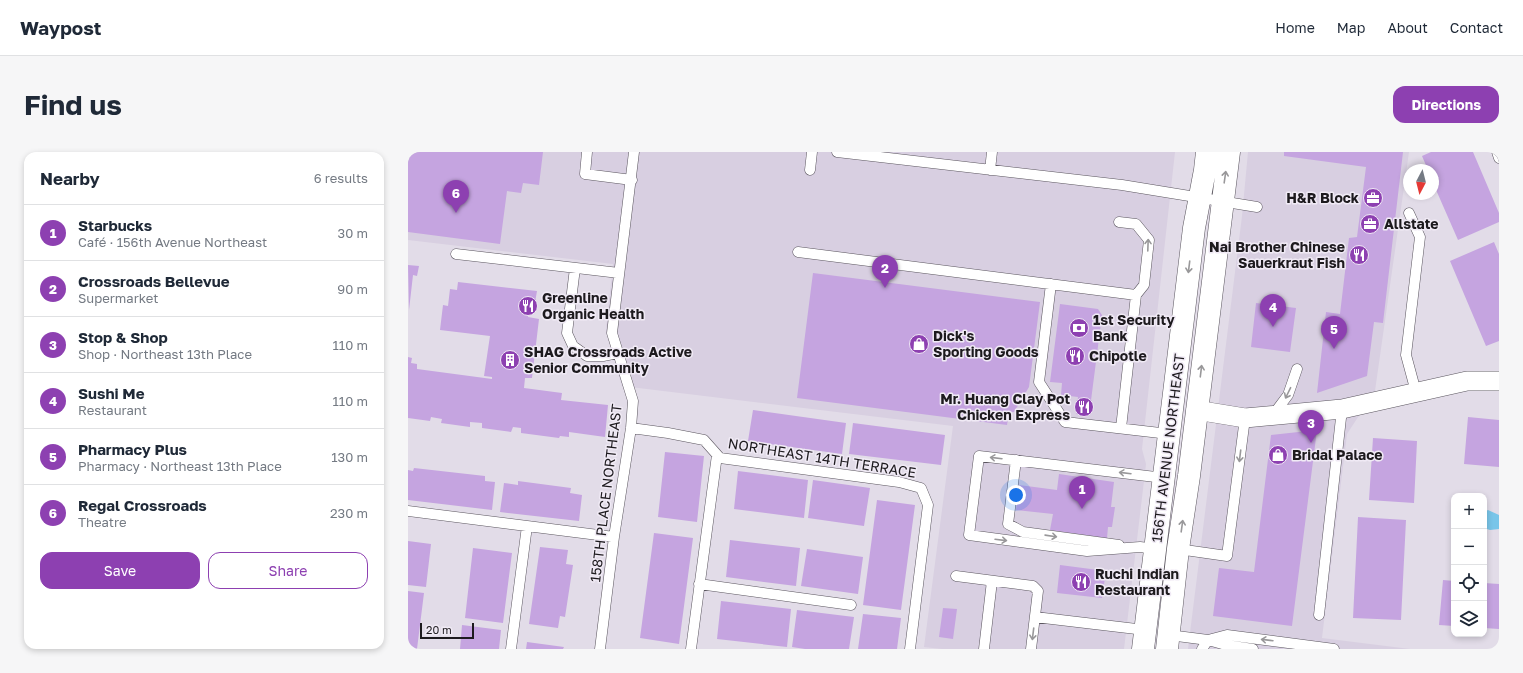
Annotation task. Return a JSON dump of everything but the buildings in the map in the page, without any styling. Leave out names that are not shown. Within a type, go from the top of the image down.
[{"type":"main road","name":"156TH AVENUE NORTHEAST","points":[[1144,639],[1148,548],[1164,478],[1194,228],[1208,152]]},
{"type":"main road","name":"156TH AVENUE NORTHEAST","points":[[1168,642],[1178,549],[1229,152]]},
{"type":"street","points":[[1196,410],[1245,418],[1342,409],[1466,381],[1499,381]]},
{"type":"lane","points":[[587,152],[585,174],[632,180]]},
{"type":"lane","name":"158TH PLACE NORTHEAST","points":[[600,649],[614,537],[631,428],[633,401],[612,332],[632,180],[634,152]]},
{"type":"lane","points":[[810,170],[812,152]]},
{"type":"lane","points":[[837,152],[1122,185],[1257,207]]},
{"type":"lane","points":[[990,170],[992,152]]},
{"type":"lane","points":[[1497,152],[1499,158]]},
{"type":"lane","points":[[1409,213],[1420,237],[1406,355],[1416,392]]},
{"type":"lane","points":[[1119,222],[1136,224],[1149,240],[1144,285],[1136,295],[1121,428]]},
{"type":"lane","points":[[798,252],[1136,295]]},
{"type":"lane","points":[[456,254],[619,273]]},
{"type":"lane","points":[[576,268],[567,333],[573,346],[587,356],[603,356],[618,352]]},
{"type":"lane","points":[[1050,284],[1039,382],[1065,422],[1169,434]]},
{"type":"lane","points":[[1273,415],[1288,394],[1297,369]]},
{"type":"lane","points":[[1319,615],[1342,409]]},
{"type":"lane","points":[[1178,549],[1227,556],[1245,418]]},
{"type":"lane","name":"NORTHEAST 14TH TERRACE","points":[[631,428],[704,440],[720,458],[899,482],[921,488],[928,505],[910,649]]},
{"type":"lane","points":[[690,649],[717,455]]},
{"type":"lane","points":[[1148,548],[1087,551],[969,535],[979,456],[1164,478]]},
{"type":"lane","points":[[1016,460],[1008,524],[1023,532],[1148,548]]},
{"type":"lane","points":[[408,511],[614,537]]},
{"type":"lane","points":[[511,649],[527,526]]},
{"type":"lane","points":[[956,576],[1033,586],[1038,592],[1031,649]]},
{"type":"lane","points":[[984,649],[992,581]]},
{"type":"lane","points":[[700,584],[851,605]]},
{"type":"lane","points":[[1035,617],[1144,639]]},
{"type":"lane","points":[[1168,642],[1208,640],[1227,635],[1334,649]]},
{"type":"lane","points":[[1202,649],[1208,640]]},
{"type":"lane","points":[[1208,640],[1226,646],[1253,649]]},
{"type":"shaded area","points":[[408,152],[1175,152],[1142,449],[1146,464],[1124,649],[942,649],[924,647],[953,426],[622,386],[606,330],[613,264],[408,240]]},
{"type":"shaded area","points":[[1248,152],[1409,152],[1407,164],[1403,164],[1403,194],[1375,391],[1347,434],[1322,638],[1410,649],[1188,649],[1242,216]]},
{"type":"water","points":[[1487,510],[1499,515],[1499,529],[1487,529]]},
{"type":"place","name":"H&R Block","points":[[1373,198]]},
{"type":"place","name":"Regal Crossroads","points":[[456,213]]},
{"type":"place","name":"Allstate","points":[[1370,224]]},
{"type":"place","name":"Nai Brother Chinese Sauerkraut Fish","points":[[1359,255]]},
{"type":"place","name":"Crossroads Bellevue","points":[[885,288]]},
{"type":"place","name":"Greenline Organic Health","points":[[528,306]]},
{"type":"place","name":"Sushi Me","points":[[1273,327]]},
{"type":"place","name":"1st Security Bank","points":[[1079,328]]},
{"type":"place","name":"Dick's Sporting Goods","points":[[919,344]]},
{"type":"place","name":"Pharmacy Plus","points":[[1334,349]]},
{"type":"place","name":"Chipotle","points":[[1075,356]]},
{"type":"place","name":"SHAG Crossroads Active Senior Community","points":[[510,360]]},
{"type":"place","name":"Mr. Huang Clay Pot Chicken Express","points":[[1084,407]]},
{"type":"place","name":"Stop & Shop","points":[[1311,443]]},
{"type":"place","name":"Bridal Palace","points":[[1278,455]]},
{"type":"place","name":"Starbucks","points":[[1082,509]]},
{"type":"place","name":"Ruchi Indian Restaurant","points":[[1081,582]]}]
